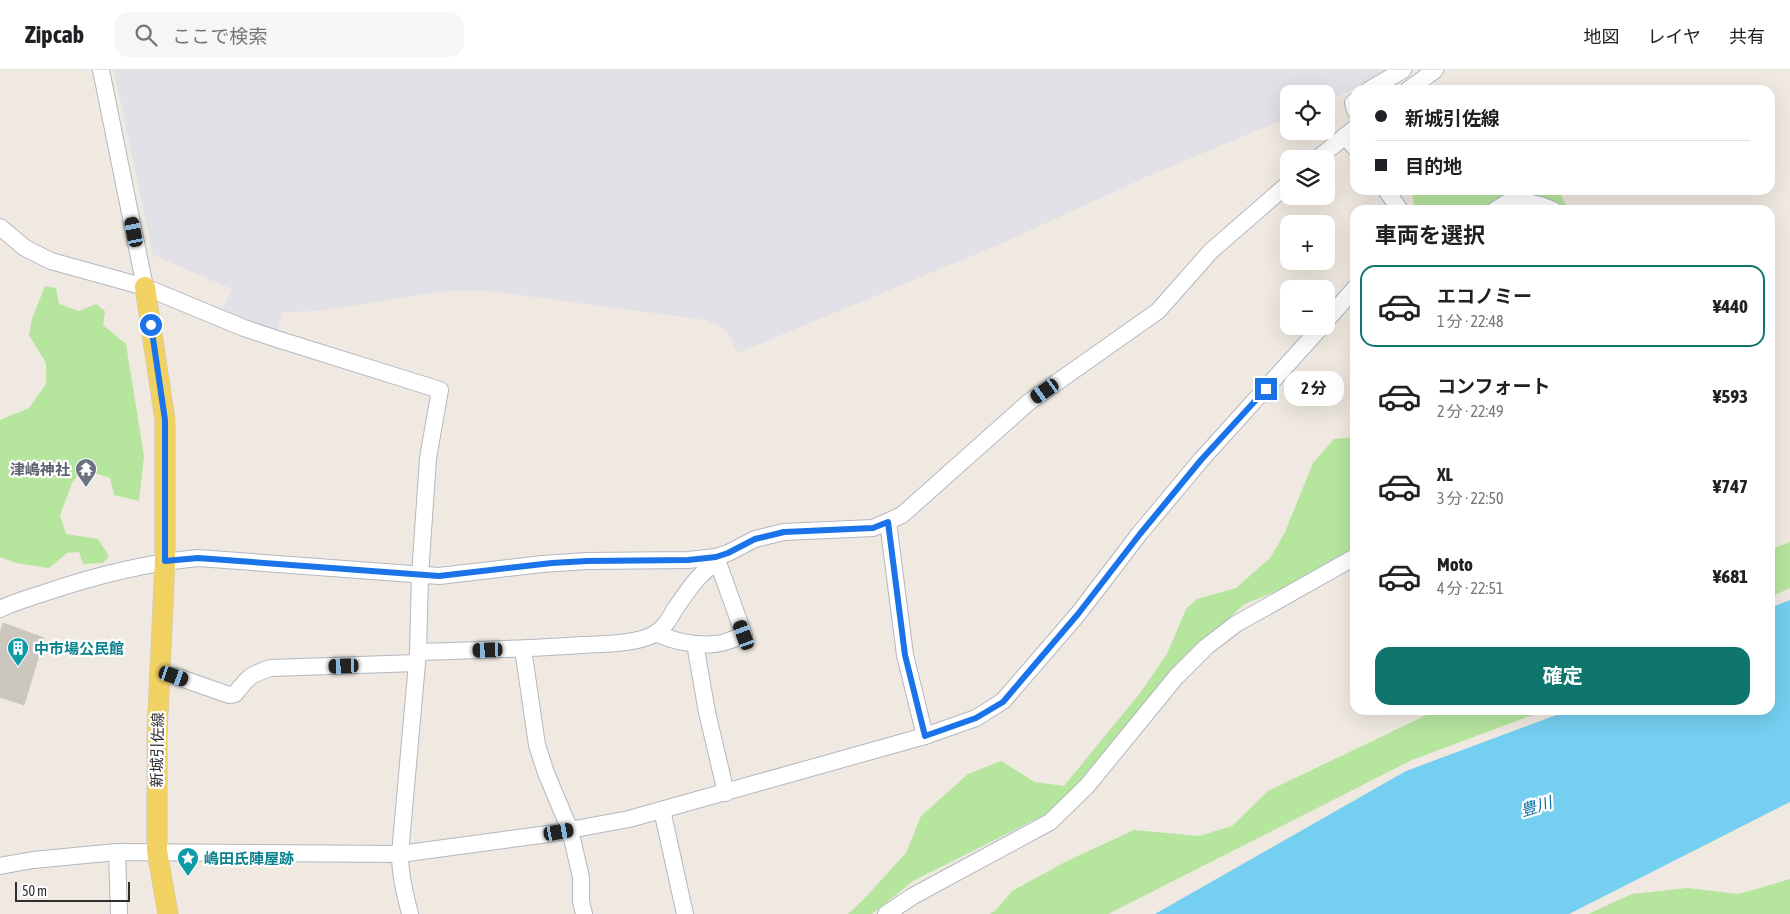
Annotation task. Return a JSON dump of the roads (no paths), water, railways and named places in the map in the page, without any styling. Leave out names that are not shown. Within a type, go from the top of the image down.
[{"type":"main road","name":"新城引佐線","points":[[145,286],[165,420],[165,561],[157,735],[157,851],[168,914]]},
{"type":"street","points":[[101,70],[145,286]]},
{"type":"street","points":[[1378,85],[1403,70]]},
{"type":"street","points":[[1415,85],[1435,70]]},
{"type":"street","points":[[1331,150],[1350,139]]},
{"type":"street","points":[[160,675],[174,676],[229,695],[235,694],[248,677],[271,668],[617,643],[644,638],[656,633],[666,623],[692,584],[707,568],[728,553],[755,539],[784,532],[873,528],[902,515],[1029,402],[1158,312],[1211,251],[1280,191]]},
{"type":"street","points":[[1503,205],[1513,199],[1540,205]]},
{"type":"street","points":[[0,227],[25,248],[39,256],[145,286],[260,334],[440,390],[428,458],[420,575],[418,658],[400,854],[400,867],[410,914]]},
{"type":"street","points":[[1335,311],[1350,294]]},
{"type":"street","points":[[0,866],[33,860],[117,852],[400,854],[570,830],[630,819],[925,736],[976,718],[1003,702],[1078,614],[1201,460],[1314,335]]},
{"type":"street","points":[[888,522],[905,655],[925,736]]},
{"type":"street","points":[[0,609],[62,587],[128,569],[165,561],[198,558],[439,576],[579,561],[717,560]]},
{"type":"street","points":[[656,633],[664,637],[695,644],[715,644],[744,635],[717,560]]},
{"type":"street","points":[[886,914],[912,896],[1050,822],[1087,786],[1176,677],[1206,647],[1236,624],[1350,560]]},
{"type":"street","points":[[695,644],[707,712],[726,792]]},
{"type":"street","points":[[522,649],[537,745],[546,773],[570,830],[581,877],[581,901],[584,914]]},
{"type":"street","points":[[662,810],[685,914]]},
{"type":"street","points":[[117,852],[119,914]]},
{"type":"water","name":"豊川","points":[[1790,600],[1790,802],[1569,914],[1155,914],[1406,771],[1557,715],[1775,715],[1775,606]]},
{"type":"place","name":"津嶋神社","points":[[86,488]]},
{"type":"place","name":"中市場公民館","points":[[18,667]]},
{"type":"place","name":"嶋田氏陣屋跡","points":[[188,877]]}]
